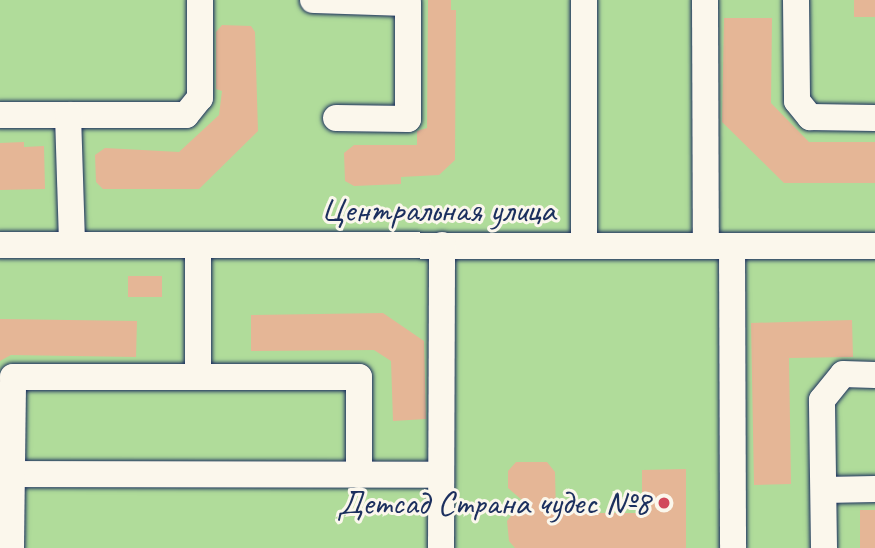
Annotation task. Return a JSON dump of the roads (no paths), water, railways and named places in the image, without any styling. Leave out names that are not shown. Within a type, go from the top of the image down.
[{"type":"street","points":[[0,115],[186,115],[200,99],[200,0]]},
{"type":"street","points":[[313,0],[408,3],[408,119],[336,118]]},
{"type":"street","points":[[584,0],[584,246]]},
{"type":"street","points":[[705,0],[706,246]]},
{"type":"street","points":[[796,0],[797,101],[810,117],[875,118]]},
{"type":"street","points":[[68,115],[72,245]]},
{"type":"street","name":"Центральная улица","points":[[0,245],[875,246]]},
{"type":"street","points":[[198,245],[198,377]]},
{"type":"street","points":[[441,548],[442,245]]},
{"type":"street","points":[[732,246],[733,548]]},
{"type":"street","points":[[824,548],[822,400],[843,374],[875,375]]},
{"type":"street","points":[[11,548],[6,474],[13,377],[359,377],[359,475]]},
{"type":"street","points":[[6,474],[441,475]]},
{"type":"street","points":[[824,489],[875,489]]},
{"type":"place","name":"Детсад Страна чудес №8","points":[[664,503]]}]
